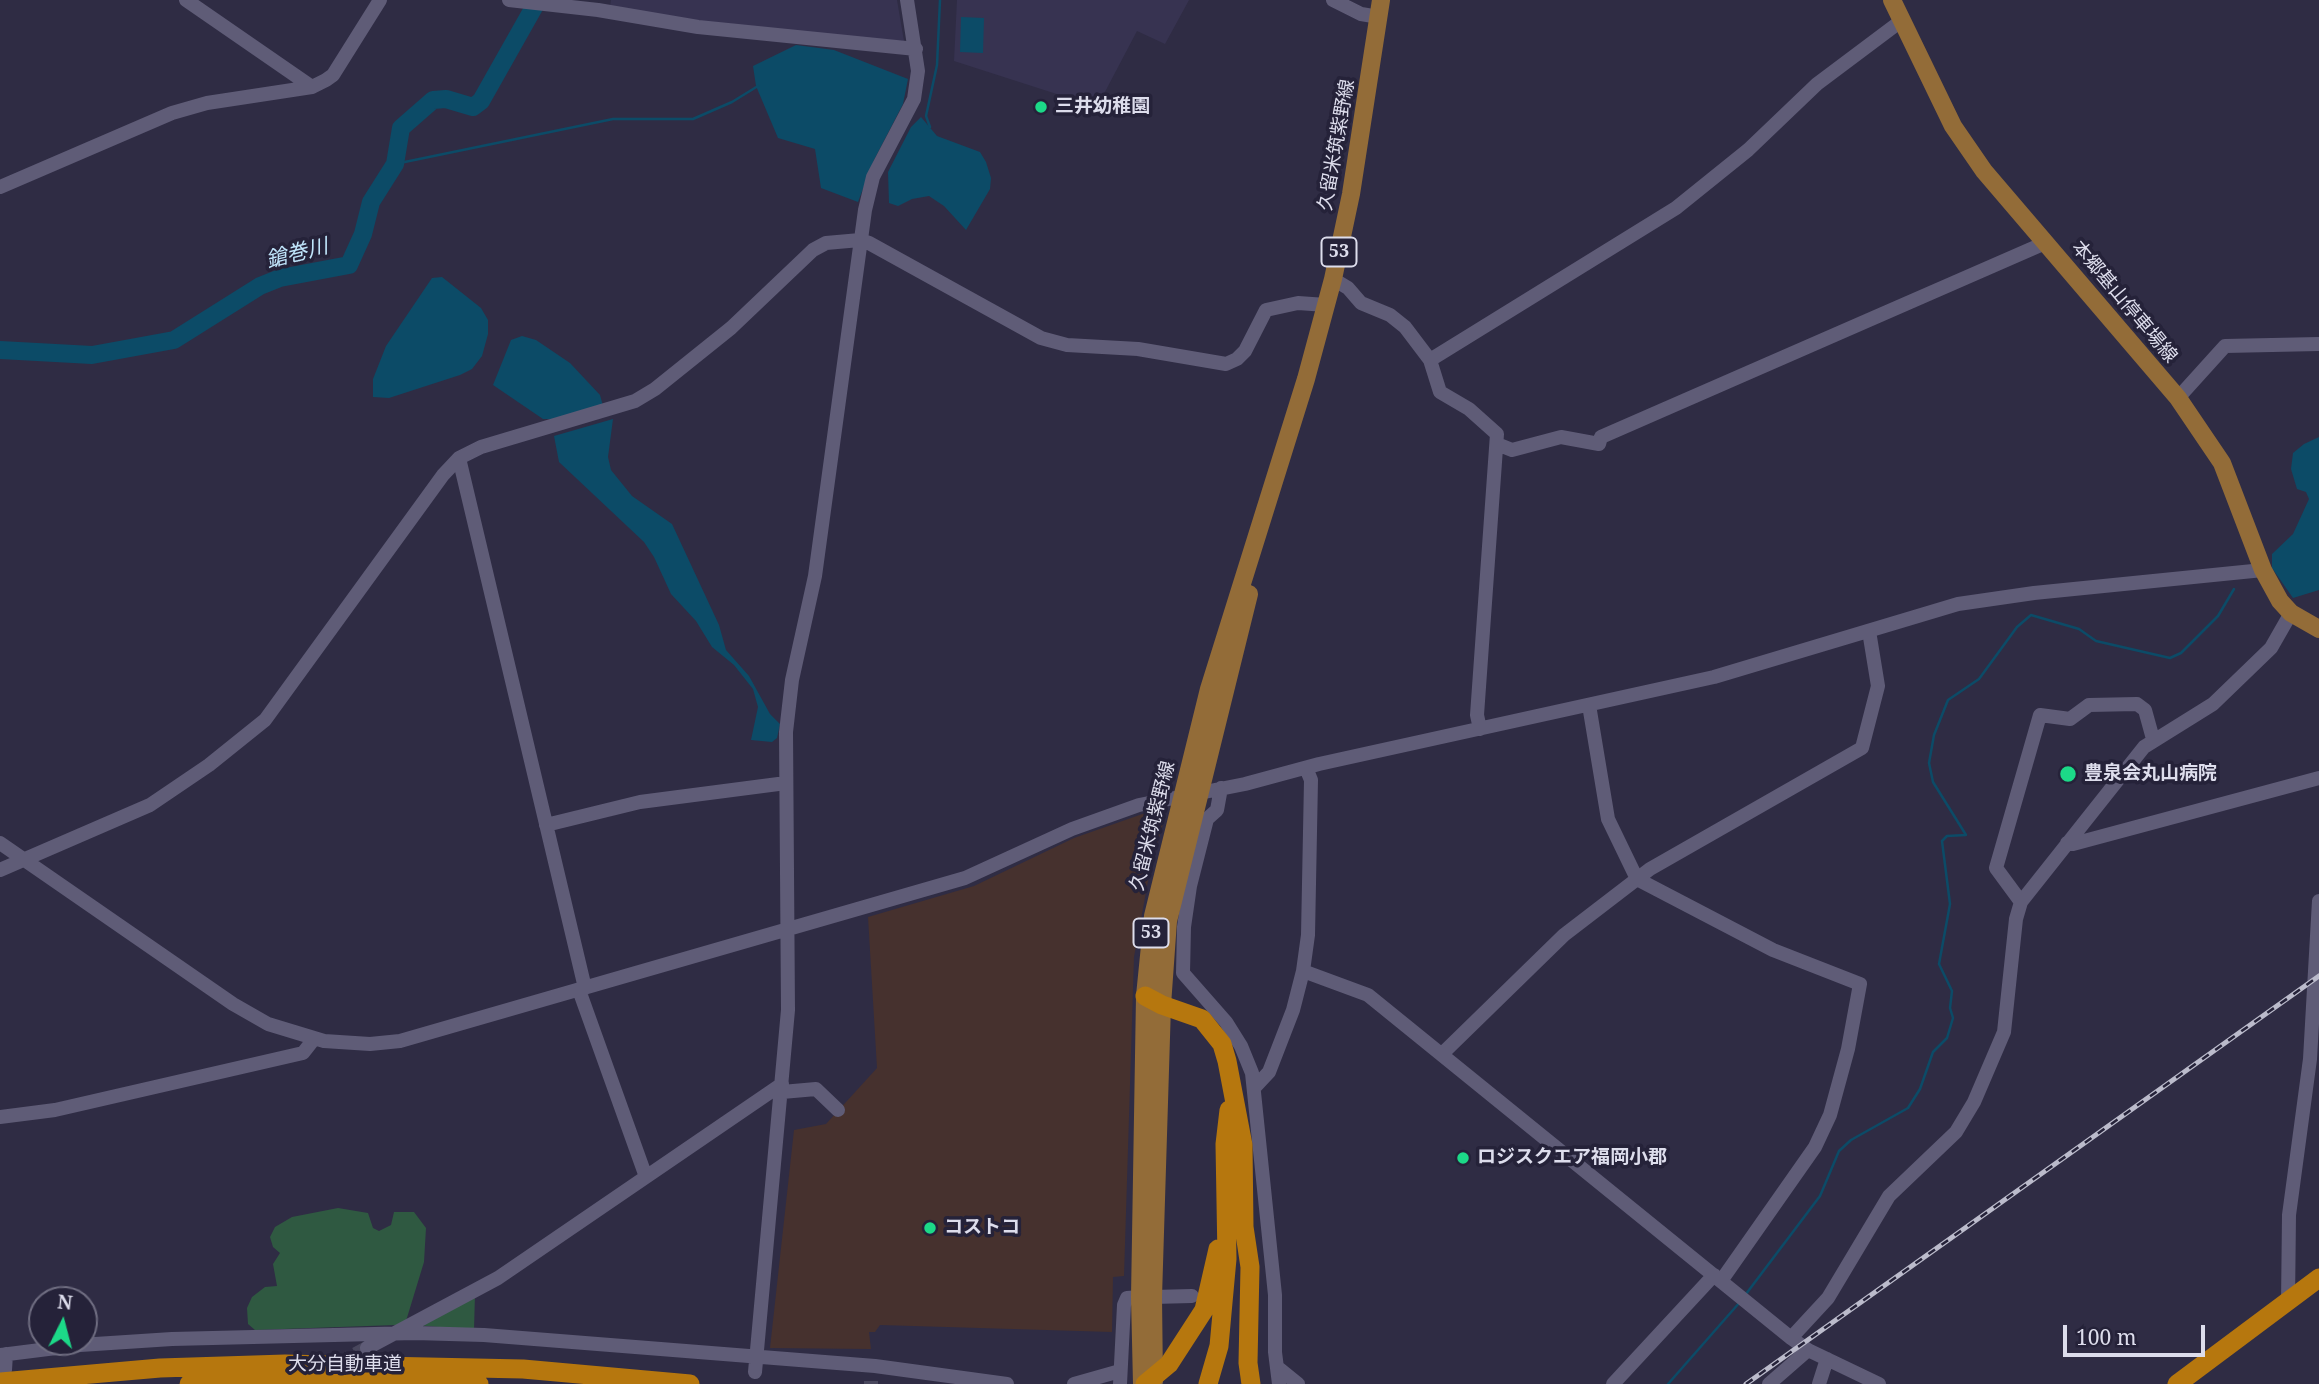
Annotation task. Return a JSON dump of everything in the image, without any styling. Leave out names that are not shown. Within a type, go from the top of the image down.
[{"type":"highway","points":[[1153,1000],[1191,1015],[1209,1026],[1222,1044],[1243,1146],[1225,1357],[1217,1384]]},
{"type":"highway","points":[[1144,1384],[1169,1364],[1204,1310],[1234,1228]]},
{"type":"highway","points":[[1208,1384],[1220,1334],[1227,1259],[1234,1228]]},
{"type":"highway","points":[[1234,1228],[1250,1267],[1248,1363],[1251,1384]]},
{"type":"highway","points":[[2177,1384],[2319,1278]]},
{"type":"highway","name":"大分自動車道","points":[[3,1376],[160,1368],[366,1364],[523,1369],[690,1384]]},
{"type":"highway","name":"大分自動車道","points":[[189,1384],[407,1381],[479,1384]]},
{"type":"main road","name":"本郷基山停車場線","points":[[1892,0],[1953,126],[1984,171],[2178,398],[2222,463],[2263,570],[2291,614],[2317,623]]},
{"type":"main road","name":"久留米筑紫野線","points":[[1144,1384],[1153,916],[1189,794],[1267,497],[1333,279],[1351,194],[1380,8]]},
{"type":"main road","name":"久留米筑紫野線","points":[[1147,1297],[1154,1384]]},
{"type":"street","points":[[186,0],[312,87]]},
{"type":"street","points":[[0,187],[172,113],[207,103],[312,87],[333,75],[380,0]]},
{"type":"street","points":[[509,0],[598,10],[698,27],[916,49]]},
{"type":"street","points":[[755,1365],[788,1010],[786,732],[792,680],[815,576],[860,240],[873,177],[914,99],[918,71],[907,0]]},
{"type":"street","points":[[1332,0],[1361,14],[1380,8]]},
{"type":"street","points":[[1430,360],[1676,208],[1748,150],[1816,84],[1901,21]]},
{"type":"street","points":[[0,870],[150,805],[209,765],[265,720],[429,493],[459,458],[481,447],[635,401],[655,389],[731,328],[813,250],[826,243],[860,240],[1041,338],[1067,345],[1138,349],[1226,364],[1245,351],[1266,310],[1298,303],[1326,305]]},
{"type":"street","points":[[1497,444],[1512,450],[1561,437],[1599,444],[1601,437],[2045,243]]},
{"type":"street","points":[[1333,279],[1349,288],[1361,303],[1390,315],[1405,327],[1430,360],[1440,392],[1469,409],[1476,419],[1494,428],[1497,444],[1477,715],[1480,729]]},
{"type":"street","points":[[2178,398],[2225,346],[2319,344]]},
{"type":"street","points":[[459,458],[582,989],[646,1177]]},
{"type":"street","points":[[0,843],[233,1004],[268,1024],[314,1039],[370,1044],[400,1041],[965,878],[1099,818],[1189,794],[1714,677],[1944,607],[1981,600],[2263,570]]},
{"type":"street","points":[[1791,1338],[1828,1298],[1889,1196],[1956,1132],[1974,1101],[2004,1032],[2016,919],[2021,902],[2153,739],[2213,704],[2271,648],[2291,614]]},
{"type":"street","points":[[1442,1054],[1564,935],[1637,879],[1862,748],[1878,686],[1869,631]]},
{"type":"street","points":[[2021,902],[1996,868],[2040,715],[2070,719],[2089,705],[2137,704],[2145,710],[2153,739]]},
{"type":"street","points":[[1589,705],[1608,819],[1637,879],[1773,950],[1860,984],[1848,1049],[1830,1115],[1815,1147],[1717,1278],[1613,1384]]},
{"type":"street","points":[[1254,1088],[1269,1072],[1293,1010],[1303,971],[1308,934],[1310,793],[1306,768]]},
{"type":"street","points":[[2067,843],[2073,844],[2319,778]]},
{"type":"street","points":[[546,825],[639,802],[786,783]]},
{"type":"street","points":[[1221,788],[1217,810],[1207,819],[1190,886],[1183,972],[1188,981],[1217,1008],[1241,1046],[1254,1088],[1275,1295],[1279,1384]]},
{"type":"street","points":[[2288,1303],[2289,1215],[2310,1059],[2319,901]]},
{"type":"street","points":[[1303,971],[1368,995],[1791,1338],[1808,1350],[1879,1384]]},
{"type":"street","points":[[0,1117],[55,1110],[303,1053],[314,1039]]},
{"type":"street","points":[[367,1348],[498,1278],[782,1088],[816,1089],[838,1110]]},
{"type":"street","points":[[1256,1298],[1275,1295]]},
{"type":"street","points":[[1074,1384],[1120,1378],[1126,1298],[1192,1296]]},
{"type":"street","points":[[3,1376],[3,1354],[80,1345],[172,1339],[345,1332],[484,1335],[755,1365],[1007,1384]]},
{"type":"street","points":[[1769,1384],[1808,1350]]},
{"type":"street","points":[[1819,1384],[1827,1359]]},
{"type":"street","points":[[1277,1367],[1298,1384]]},
{"type":"shaded area","points":[[611,0],[897,0],[904,41],[716,26],[610,6]]},
{"type":"shaded area","points":[[957,0],[1189,0],[1165,44],[1137,31],[1097,107],[954,61]]},
{"type":"shaded area","points":[[1151,811],[1163,824],[1151,865],[1134,957],[1124,1276],[1113,1277],[1112,1332],[880,1325],[875,1332],[869,1332],[871,1349],[770,1348],[794,1130],[826,1124],[877,1068],[868,917],[974,886],[1074,838]]},
{"type":"green space","points":[[338,1208],[368,1213],[373,1228],[379,1231],[391,1225],[394,1212],[414,1212],[426,1228],[424,1262],[406,1321],[396,1325],[255,1330],[248,1324],[247,1308],[252,1297],[265,1287],[277,1286],[273,1264],[280,1253],[273,1247],[270,1237],[275,1227],[292,1217]]},
{"type":"green space","points":[[475,1294],[474,1330],[416,1325]]},
{"type":"water","points":[[961,17],[984,18],[983,53],[960,52]]},
{"type":"water","points":[[796,45],[834,50],[908,79],[903,104],[874,160],[858,202],[821,188],[815,149],[778,138],[756,86],[753,66]]},
{"type":"water","points":[[921,117],[937,136],[980,152],[986,162],[991,178],[990,189],[966,230],[944,206],[929,196],[912,199],[898,206],[889,203],[888,172],[911,127]]},
{"type":"water","points":[[442,277],[481,308],[488,320],[488,334],[482,356],[472,369],[460,375],[389,398],[373,397],[373,379],[386,346],[432,278]]},
{"type":"water","points":[[522,336],[536,340],[570,363],[600,395],[603,406],[555,419],[543,419],[493,385],[511,340]]},
{"type":"water","points":[[613,419],[608,457],[611,470],[632,496],[672,524],[719,625],[726,650],[749,676],[770,714],[780,724],[777,738],[772,742],[751,740],[758,707],[753,689],[734,665],[712,647],[696,621],[671,594],[644,542],[559,462],[554,436]]},
{"type":"water","points":[[2319,437],[2319,590],[2293,598],[2272,568],[2272,554],[2293,534],[2309,499],[2306,492],[2297,489],[2291,469],[2293,453]]},
{"type":"waterway","name":"鎗巻川","points":[[0,350],[92,355],[174,340],[260,286],[280,278],[349,265],[363,234],[371,202],[395,164],[401,128],[433,100],[446,99],[473,107],[481,101],[538,0]]},
{"type":"waterway","points":[[930,127],[926,116],[937,65],[940,0]]},
{"type":"waterway","points":[[395,164],[613,119],[693,119],[732,102],[758,86]]},
{"type":"waterway","points":[[1746,1294],[1820,1196],[1839,1151],[1851,1140],[1908,1108],[1920,1089],[1933,1052],[1947,1038],[1953,1018],[1950,1008],[1952,991],[1939,964],[1950,904],[1942,841],[1947,836],[1966,835],[1933,782],[1929,763],[1934,735],[1948,700],[1979,679],[2017,627],[2031,615],[2079,629],[2096,641],[2170,658],[2181,653],[2218,616],[2234,589]]},
{"type":"waterway","points":[[1668,1384],[1740,1302]]},
{"type":"tunnel","points":[[337,1364],[367,1348]]},
{"type":"railway","points":[[1746,1384],[2319,976]]},
{"type":"place","name":"三井幼稚園","points":[[1041,107]]},
{"type":"place","name":"豊泉会丸山病院","points":[[2068,774]]},
{"type":"place","name":"ロジスクエア福岡小郡","points":[[1463,1158]]},
{"type":"place","name":"コストコ","points":[[930,1228]]}]
